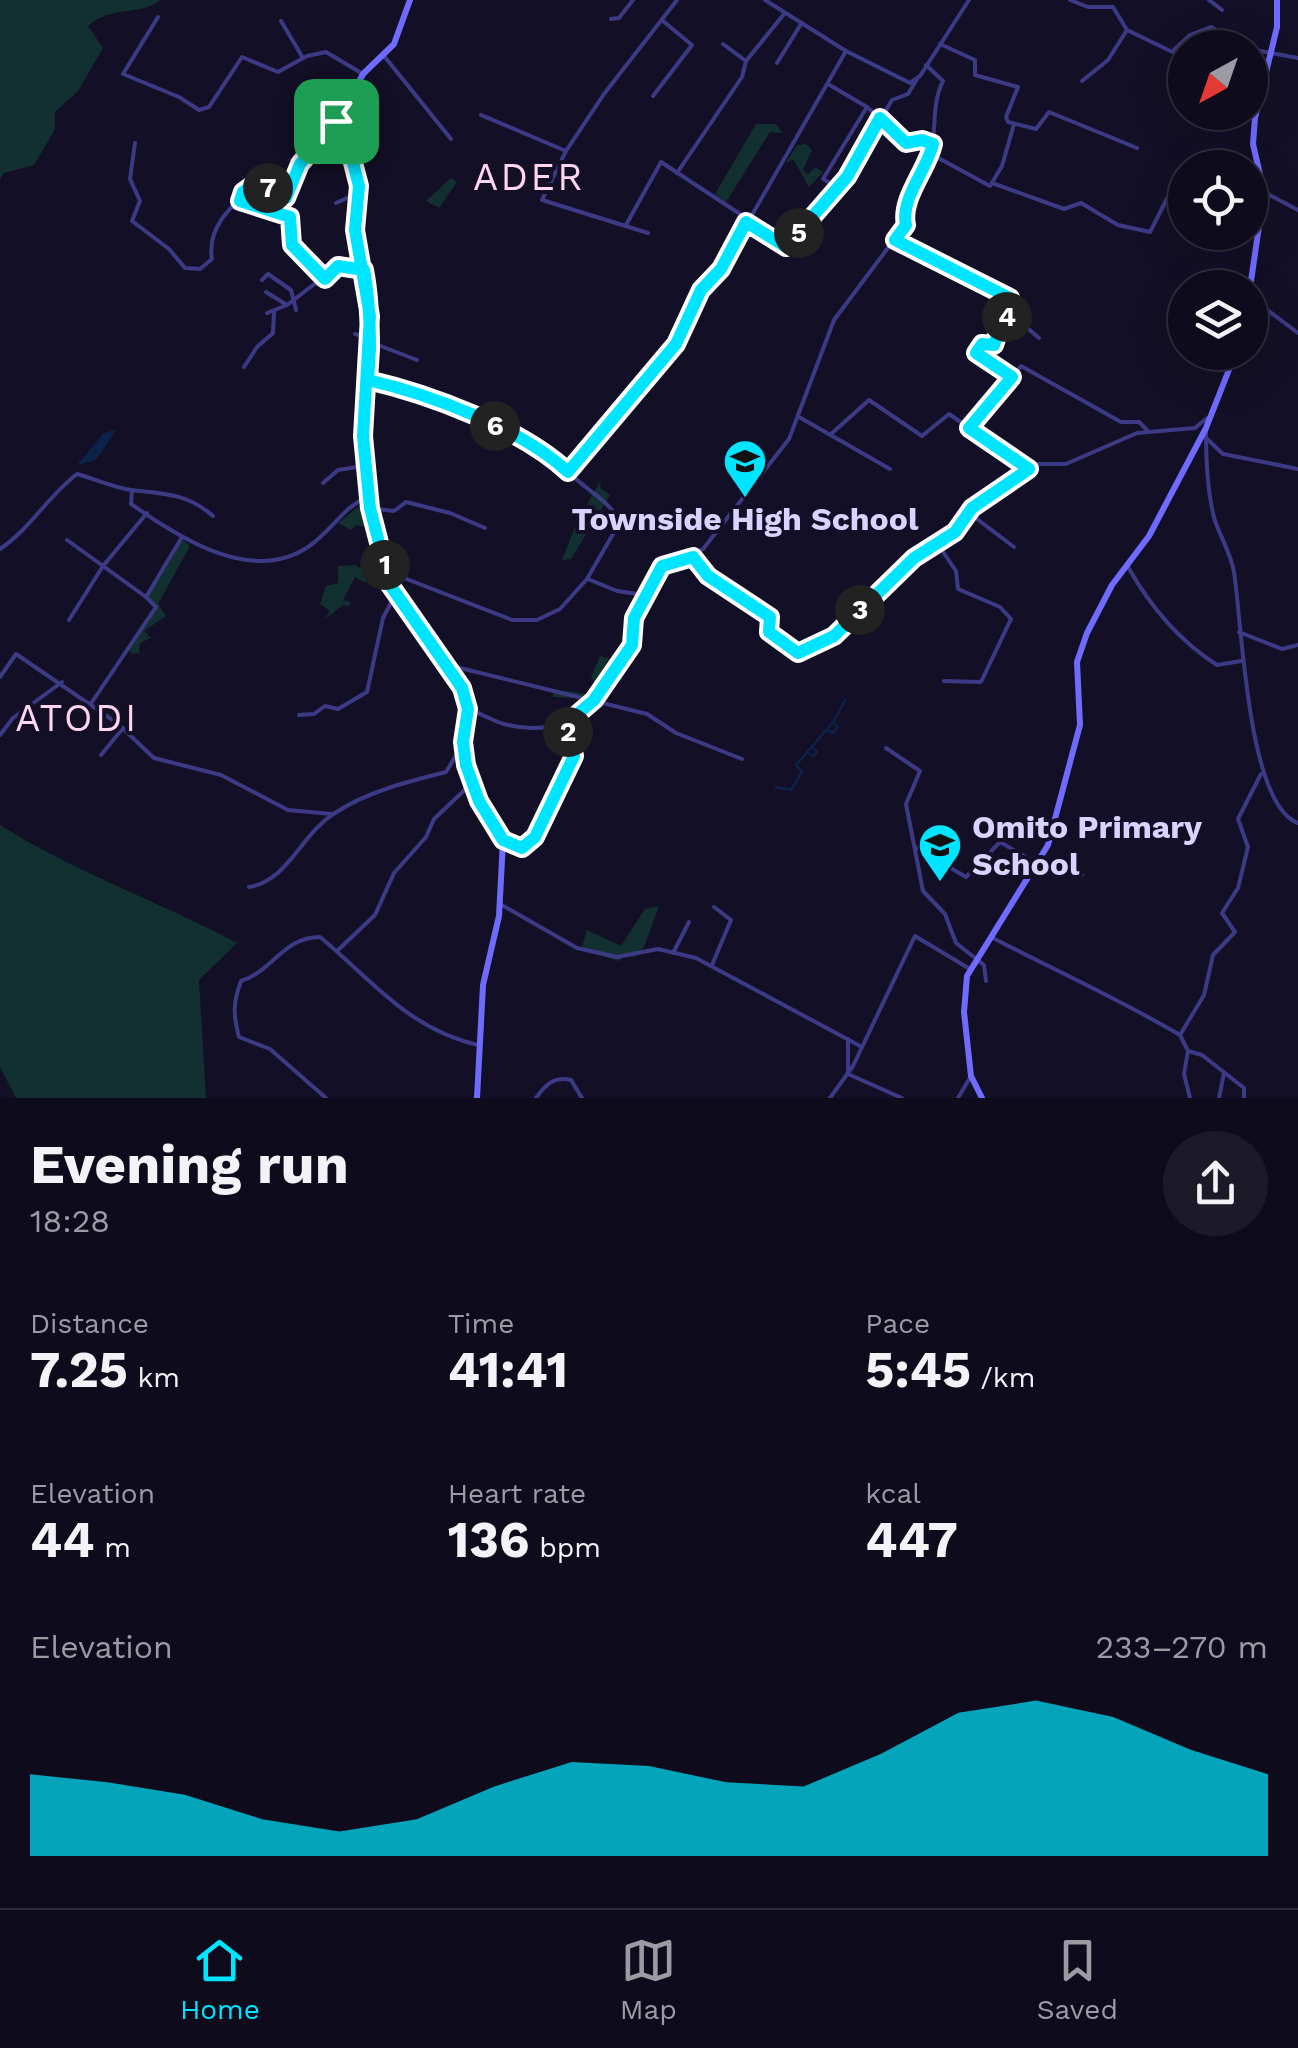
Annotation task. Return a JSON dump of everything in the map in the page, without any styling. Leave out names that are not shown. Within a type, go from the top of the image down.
[{"type":"street","points":[[135,142],[131,148],[135,165],[130,177],[140,201],[132,221],[169,248],[185,268],[200,270],[211,261],[214,230],[240,201],[243,192],[257,182],[286,198],[300,164],[341,116],[363,74],[384,56],[398,36],[410,0]]},
{"type":"street","points":[[611,19],[618,18],[633,0]]},
{"type":"street","points":[[648,233],[542,200],[566,151],[614,79],[677,0]]},
{"type":"street","points":[[764,0],[898,80],[917,79]]},
{"type":"street","points":[[626,225],[660,162],[786,247],[838,188],[894,97],[910,92],[968,0]]},
{"type":"street","points":[[1070,0],[1088,7],[1113,7],[1127,30],[1168,47]]},
{"type":"street","points":[[1208,0],[1222,10]]},
{"type":"street","points":[[1277,0],[1278,23],[1268,54],[1298,58]]},
{"type":"street","points":[[677,173],[742,77],[746,61],[784,14]]},
{"type":"street","points":[[158,17],[122,74],[198,110],[209,107],[242,58],[278,72],[302,58],[332,53],[363,74]]},
{"type":"street","points":[[281,20],[302,58]]},
{"type":"street","points":[[654,96],[692,45],[663,21]]},
{"type":"street","points":[[776,63],[800,24]]},
{"type":"street","points":[[1082,81],[1108,60],[1127,30]]},
{"type":"street","points":[[724,44],[746,61]]},
{"type":"street","points":[[940,44],[975,60],[975,75],[1018,86],[1005,118],[1014,124],[1036,129],[1049,112],[1137,148]]},
{"type":"street","points":[[568,472],[676,344],[701,290],[721,269],[846,51]]},
{"type":"street","points":[[384,56],[451,139]]},
{"type":"street","points":[[468,709],[513,726],[549,730],[566,724],[594,700],[635,640],[633,619],[662,566],[693,557],[784,446],[799,417],[834,320],[906,225],[904,210],[931,154],[935,103],[944,78],[926,66]]},
{"type":"street","points":[[828,84],[867,108],[906,143],[922,140],[933,144]]},
{"type":"street","points":[[838,188],[823,179],[867,108]]},
{"type":"street","points":[[482,115],[566,151]]},
{"type":"street","points":[[249,886],[264,885],[287,866],[294,849],[332,814],[401,785],[446,772],[463,742],[468,709],[452,666],[395,594],[367,497],[364,466],[370,340],[364,270],[354,224],[358,194],[341,116]]},
{"type":"street","points":[[992,183],[1014,124]]},
{"type":"street","points":[[931,154],[990,186],[992,183],[1064,209],[1081,203],[1118,225],[1151,232],[1168,197]]},
{"type":"street","points":[[336,203],[358,194]]},
{"type":"street","points":[[1268,194],[1298,210]]},
{"type":"street","points":[[240,201],[290,217],[292,245],[325,279]]},
{"type":"street","points":[[895,240],[1009,297],[1008,312],[994,345],[982,344],[976,353],[1012,374]]},
{"type":"street","points":[[244,367],[257,347],[273,333],[270,312],[292,306],[338,266],[364,270]]},
{"type":"street","points":[[262,280],[268,274],[290,290],[292,306]]},
{"type":"street","points":[[266,292],[292,306]]},
{"type":"street","points":[[1268,310],[1298,333]]},
{"type":"street","points":[[1008,312],[1039,338]]},
{"type":"street","points":[[355,334],[417,360]]},
{"type":"street","points":[[969,428],[1012,374],[1023,366],[1122,422],[1139,422],[1148,430]]},
{"type":"street","points":[[1228,370],[1207,418],[1206,472],[1214,519],[1233,566],[1241,661],[1262,773],[1291,820],[1298,823]]},
{"type":"street","points":[[368,380],[433,398],[510,432],[568,472],[620,522],[587,579],[560,609],[526,622],[386,571]]},
{"type":"street","points":[[830,435],[868,399],[922,436],[946,414],[1029,469]]},
{"type":"street","points":[[799,417],[890,469]]},
{"type":"street","points":[[693,557],[708,576],[770,617],[769,632],[798,653],[834,636],[914,558],[939,546],[969,512],[1041,462],[1066,464],[1148,430],[1194,428],[1207,418]]},
{"type":"street","points":[[982,1098],[970,1076],[964,993],[970,969],[1040,860],[1080,725],[1080,652],[1127,566],[1149,536],[1206,428]]},
{"type":"street","points":[[1206,438],[1223,454],[1298,468]]},
{"type":"street","points":[[323,483],[338,470],[364,466]]},
{"type":"street","points":[[0,549],[18,538],[46,498],[75,474],[132,490],[184,497],[213,516]]},
{"type":"street","points":[[132,490],[130,504],[182,536],[247,560],[291,556],[314,544],[334,520],[367,497]]},
{"type":"street","points":[[370,508],[394,511],[406,502],[485,528]]},
{"type":"street","points":[[969,512],[1014,546]]},
{"type":"street","points":[[69,620],[103,566],[146,513]]},
{"type":"street","points":[[146,597],[182,536]]},
{"type":"street","points":[[67,540],[156,607],[90,706]]},
{"type":"street","points":[[939,546],[954,568],[958,589],[1000,607],[1011,619],[981,682],[944,681]]},
{"type":"street","points":[[1127,566],[1146,601],[1180,637],[1217,665],[1241,661]]},
{"type":"street","points":[[587,579],[617,591],[645,594]]},
{"type":"street","points":[[300,715],[314,714],[326,706],[338,709],[367,692],[382,618],[395,594]]},
{"type":"street","points":[[1240,632],[1282,649],[1298,644]]},
{"type":"street","points":[[0,677],[16,654],[62,682],[154,758],[221,774],[288,810],[332,814]]},
{"type":"street","points":[[452,666],[647,714],[676,733],[742,760]]},
{"type":"street","points":[[0,735],[14,718],[62,682]]},
{"type":"street","points":[[503,840],[522,848],[535,837],[574,756],[566,724]]},
{"type":"street","points":[[100,754],[122,728]]},
{"type":"street","points":[[463,742],[472,783],[503,840],[500,904],[483,985],[476,1098]]},
{"type":"street","points":[[886,748],[920,771],[906,804],[924,894],[945,914],[960,962]]},
{"type":"street","points":[[1180,1035],[1204,995],[1213,955],[1234,932],[1222,914],[1238,888],[1248,847],[1238,819],[1262,773]]},
{"type":"street","points":[[337,951],[376,914],[394,872],[425,838],[434,819],[472,783]]},
{"type":"street","points":[[915,847],[966,877],[1000,842],[1082,875]]},
{"type":"street","points":[[500,904],[578,948],[617,957],[658,949],[712,965],[862,1047]]},
{"type":"street","points":[[712,965],[731,920],[714,908]]},
{"type":"street","points":[[673,953],[689,922]]},
{"type":"street","points":[[830,1098],[848,1074],[915,936],[970,969]]},
{"type":"street","points":[[326,1098],[270,1048],[239,1037],[233,1007],[241,980],[258,973],[287,944],[320,937],[393,1004],[443,1032],[478,1045]]},
{"type":"street","points":[[992,937],[1098,988],[1118,1005],[1180,1035],[1188,1051],[1184,1074],[1190,1098]]},
{"type":"street","points":[[956,943],[978,958],[986,969],[986,981]]},
{"type":"street","points":[[848,1039],[848,1074]]},
{"type":"street","points":[[1188,1051],[1199,1053],[1244,1088],[1244,1098]]},
{"type":"street","points":[[1219,1098],[1224,1072]]},
{"type":"street","points":[[848,1074],[902,1098]]},
{"type":"street","points":[[958,1098],[970,1076]]},
{"type":"street","points":[[536,1098],[549,1082],[565,1078],[572,1080],[582,1098]]},
{"type":"green space","points":[[0,0],[160,0],[145,8],[106,15],[88,26],[103,48],[78,91],[55,112],[55,129],[34,165],[4,173],[0,180]]},
{"type":"green space","points":[[756,124],[776,124],[782,133],[770,132],[726,202],[715,194]]},
{"type":"green space","points":[[806,144],[812,150],[803,170],[808,174],[815,167],[823,172],[809,187],[793,159],[785,164],[797,145]]},
{"type":"green space","points":[[451,178],[457,182],[439,208],[426,201]]},
{"type":"green space","points":[[601,480],[600,488],[610,495],[571,559],[562,560],[576,524]]},
{"type":"green space","points":[[364,502],[371,528],[356,525],[351,530],[338,523]]},
{"type":"green space","points":[[182,539],[190,546],[158,604],[166,616],[144,631],[151,638],[140,643],[139,653],[131,654],[129,649],[155,610],[147,597]]},
{"type":"green space","points":[[355,565],[379,579],[364,582],[355,577],[343,600],[351,602],[349,606],[343,605],[325,619],[330,611],[320,604],[326,586],[338,583],[338,566]]},
{"type":"green space","points":[[627,654],[605,704],[589,709],[577,698],[553,697],[553,689],[594,695],[599,686],[591,678],[600,656],[622,662]]},
{"type":"green space","points":[[0,825],[58,858],[237,943],[199,980],[206,1098],[16,1098],[0,1067]]},
{"type":"green space","points":[[659,906],[644,947],[634,958],[626,954],[619,961],[581,950],[587,930],[621,946],[645,909]]},
{"type":"water","points":[[117,429],[96,460],[77,465],[104,433]]},
{"type":"waterway","points":[[776,787],[791,790],[802,772],[796,765],[834,721],[845,700]]},
{"type":"waterway","points":[[826,730],[833,733],[838,727],[834,723]]},
{"type":"waterway","points":[[809,753],[814,756],[817,752],[813,748]]},
{"type":"place","name":"Townside High School","points":[[745,499]]},
{"type":"place","name":"Omito Primary School","points":[[940,883]]},
{"type":"district","name":"ADER","points":[[529,177]]},
{"type":"district","name":"ATODI","points":[[77,718]]},
{"type":"route","points":[[336,121],[300,164],[286,198],[257,182],[243,192],[240,201],[278,210],[290,217],[292,245],[325,279],[338,266],[364,270],[367,290],[370,316],[370,323],[370,345],[370,349],[370,352],[368,380],[433,398],[510,432],[568,472],[676,344],[701,290],[721,269],[746,222],[786,247],[856,165],[880,118],[906,143],[918,140],[933,144],[904,210],[906,225],[895,240],[1010,298],[1006,320],[994,345],[982,344],[976,353],[1006,369],[1012,377],[969,428],[1014,455],[1029,469],[1004,490],[972,508],[955,532],[939,546],[914,558],[834,636],[798,653],[769,632],[770,617],[720,586],[698,568],[693,557],[662,566],[634,618],[632,645],[594,700],[566,724],[575,754],[535,837],[522,848],[503,840],[479,801],[466,765],[463,742],[467,705],[458,678],[390,585],[370,508],[363,436],[370,323],[367,290],[364,267],[355,230],[359,186],[344,141],[341,116],[336,121]]}]
